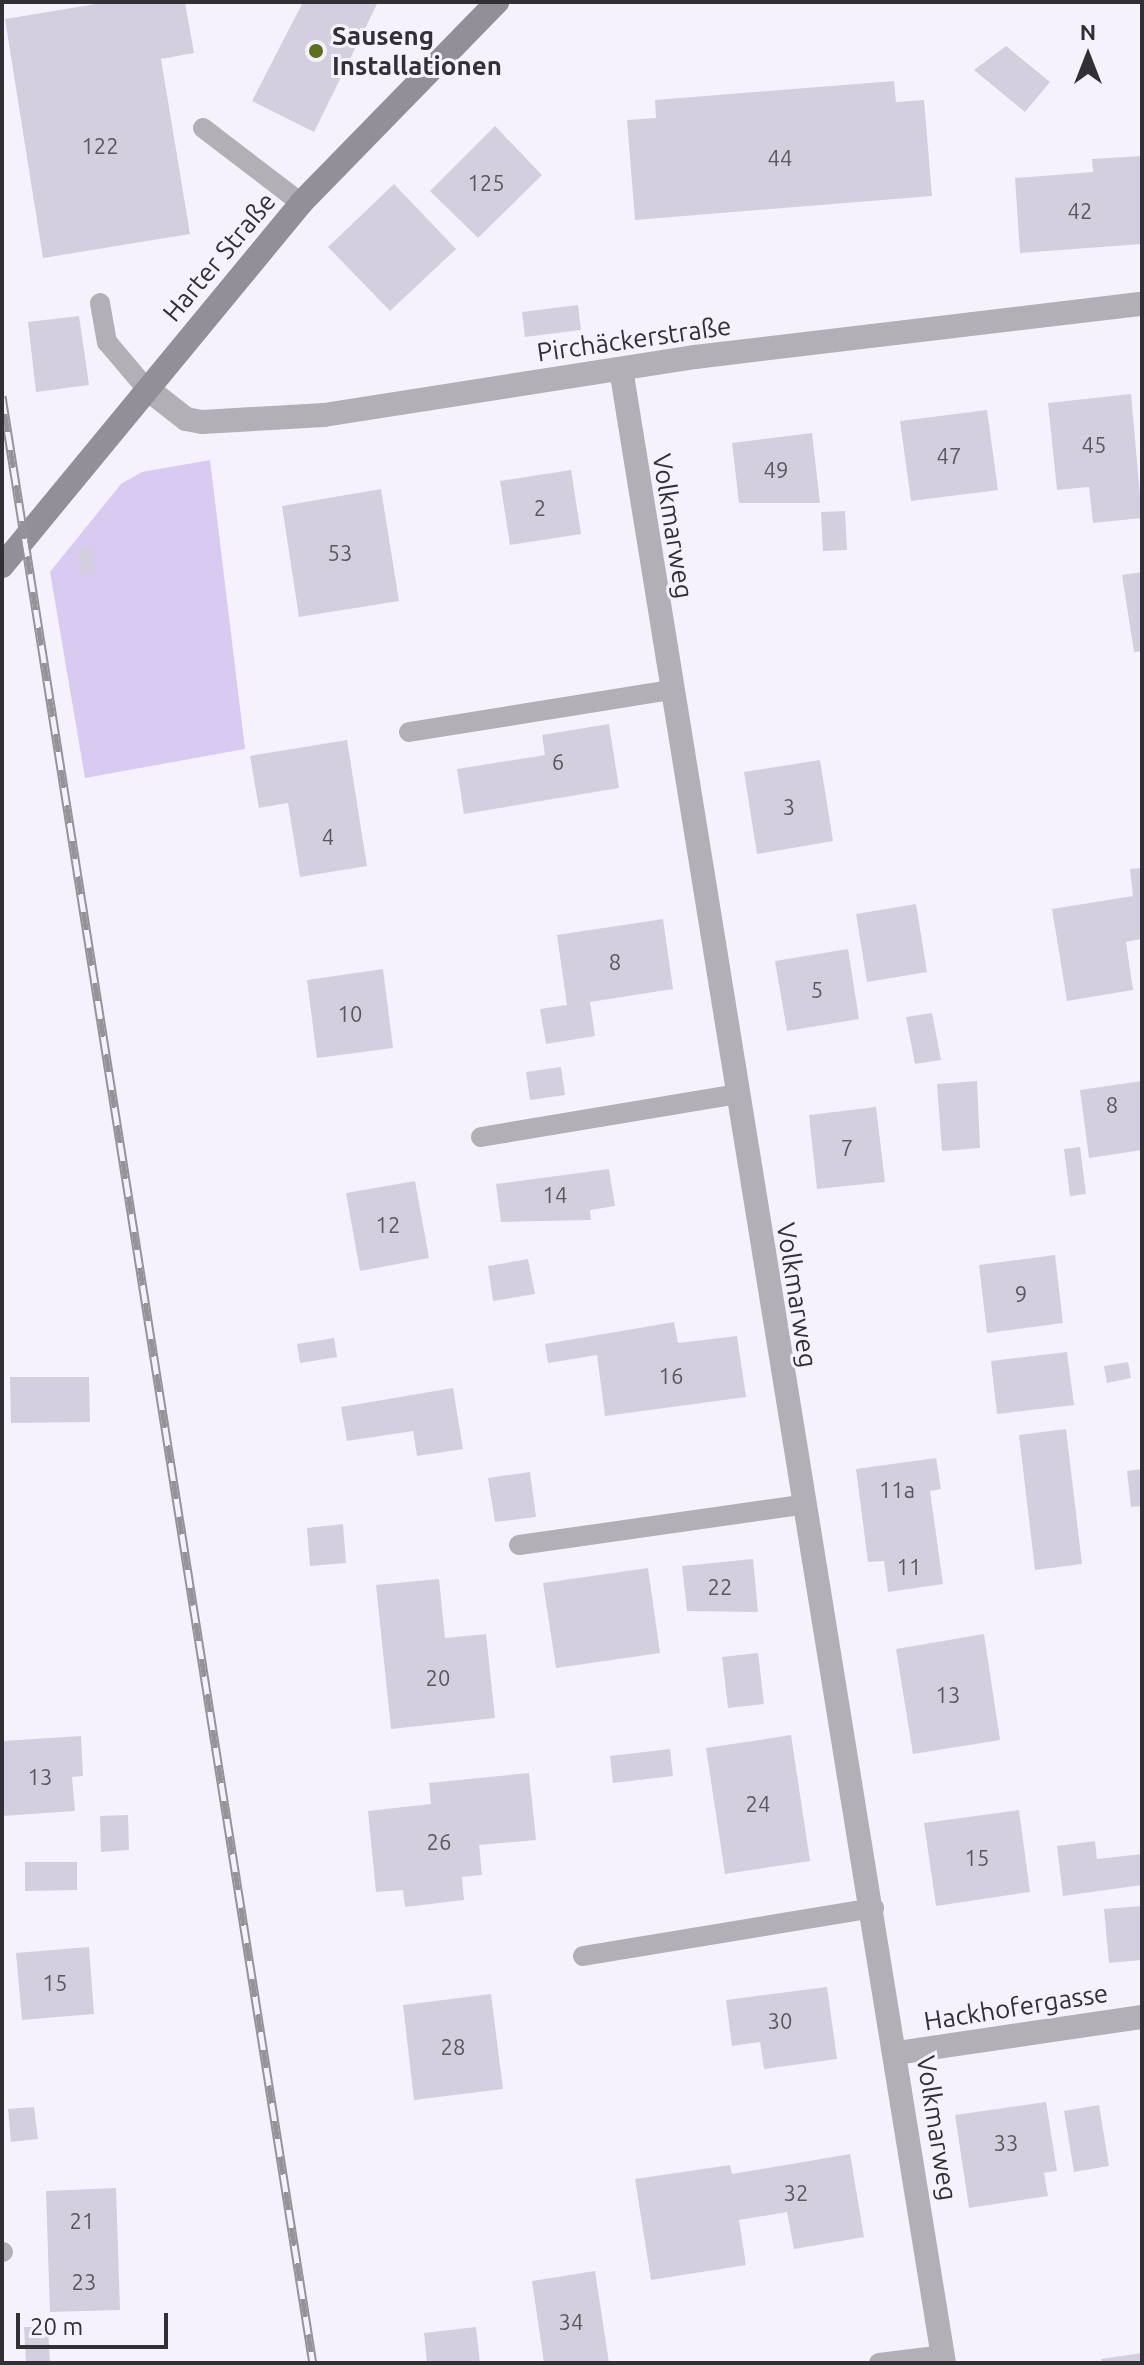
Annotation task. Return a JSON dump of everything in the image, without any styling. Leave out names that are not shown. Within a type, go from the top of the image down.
[{"type":"main road","name":"Harter Straße","points":[[2,566],[145,387],[301,203],[497,2]]},
{"type":"street","name":"Pirchäckerstraße","points":[[145,387],[186,419],[226,422],[324,415],[621,369],[1142,304]]},
{"type":"street","name":"Volkmarweg","points":[[621,369],[801,1505],[874,1908],[944,2359]]},
{"type":"street","name":"Hackhofergasse","points":[[897,2053],[1142,2017]]},
{"type":"lane","points":[[203,128],[301,203]]},
{"type":"lane","points":[[100,303],[107,342],[145,387]]},
{"type":"lane","points":[[409,732],[670,690]]},
{"type":"lane","points":[[481,1137],[738,1094]]},
{"type":"lane","points":[[519,1545],[801,1505]]},
{"type":"lane","points":[[583,1956],[874,1908]]},
{"type":"lane","name":"Volkmarweg","points":[[879,2363],[944,2359]]},
{"type":"shaded area","points":[[210,460],[245,749],[85,778],[50,572],[121,484],[142,472]]},
{"type":"building","points":[[108,2],[185,2],[194,53],[161,59],[190,234],[43,258],[5,19]]},
{"type":"building","name":"Sauseng Installationen","points":[[303,2],[378,2],[314,132],[252,101]]},
{"type":"building","points":[[1006,46],[1050,82],[1025,112],[974,70]]},
{"type":"building","points":[[894,81],[896,102],[924,100],[932,196],[635,220],[627,120],[656,118],[655,100]]},
{"type":"building","points":[[495,126],[542,175],[478,238],[430,191]]},
{"type":"building","points":[[1142,156],[1142,244],[1020,253],[1015,178],[1093,172],[1092,159]]},
{"type":"building","points":[[394,184],[456,249],[390,311],[328,247]]},
{"type":"building","points":[[578,305],[581,330],[525,337],[522,312]]},
{"type":"building","points":[[79,316],[89,385],[36,392],[28,322]]},
{"type":"building","points":[[1131,394],[1142,518],[1093,523],[1089,487],[1057,490],[1048,403]]},
{"type":"building","points":[[987,410],[998,490],[911,501],[900,421]]},
{"type":"building","points":[[812,433],[820,503],[739,503],[732,443]]},
{"type":"building","points":[[571,470],[581,534],[510,545],[500,481]]},
{"type":"building","points":[[381,489],[399,601],[299,617],[282,506]]},
{"type":"building","points":[[845,511],[847,550],[823,551],[821,512]]},
{"type":"building","points":[[92,546],[96,573],[81,575],[77,549]]},
{"type":"building","points":[[1142,572],[1142,651],[1134,652],[1122,575]]},
{"type":"building","points":[[609,724],[619,788],[464,814],[457,769],[545,755],[542,735]]},
{"type":"building","points":[[347,740],[367,866],[300,877],[288,803],[259,808],[250,756]]},
{"type":"building","points":[[820,760],[833,841],[757,854],[744,772]]},
{"type":"building","points":[[1142,868],[1141,939],[1126,942],[1133,990],[1067,1001],[1052,909],[1133,896],[1130,869]]},
{"type":"building","points":[[916,904],[927,972],[867,982],[856,914]]},
{"type":"building","points":[[663,919],[673,989],[590,1002],[595,1036],[546,1044],[540,1009],[567,1005],[557,935]]},
{"type":"building","points":[[848,949],[859,1019],[787,1031],[775,961]]},
{"type":"building","points":[[383,969],[393,1048],[317,1058],[307,980]]},
{"type":"building","points":[[932,1013],[941,1060],[915,1064],[906,1017]]},
{"type":"building","points":[[561,1067],[565,1095],[530,1100],[526,1072]]},
{"type":"building","points":[[977,1081],[980,1148],[942,1151],[937,1084]]},
{"type":"building","points":[[1142,1081],[1142,1150],[1089,1158],[1080,1090]]},
{"type":"building","points":[[876,1107],[885,1182],[817,1189],[809,1115]]},
{"type":"building","points":[[1080,1147],[1086,1194],[1070,1196],[1064,1149]]},
{"type":"building","points":[[609,1169],[615,1206],[590,1210],[591,1220],[501,1222],[496,1184]]},
{"type":"building","points":[[415,1181],[429,1258],[360,1271],[346,1193]]},
{"type":"building","points":[[1055,1255],[1063,1323],[987,1333],[979,1265]]},
{"type":"building","points":[[528,1259],[535,1294],[493,1301],[488,1266]]},
{"type":"building","points":[[674,1322],[678,1343],[737,1336],[746,1397],[605,1416],[597,1355],[548,1363],[545,1344]]},
{"type":"building","points":[[334,1338],[337,1357],[300,1363],[297,1344]]},
{"type":"building","points":[[1067,1352],[1074,1405],[997,1414],[991,1361]]},
{"type":"building","points":[[1128,1362],[1131,1378],[1107,1383],[1104,1366]]},
{"type":"building","points":[[10,1377],[89,1377],[90,1422],[11,1423]]},
{"type":"building","points":[[453,1388],[463,1449],[417,1456],[413,1431],[347,1441],[341,1407]]},
{"type":"building","points":[[1066,1429],[1082,1564],[1035,1570],[1019,1435]]},
{"type":"building","points":[[936,1458],[941,1489],[930,1491],[943,1584],[888,1592],[884,1561],[868,1562],[856,1469]]},
{"type":"building","points":[[1142,1469],[1142,1506],[1131,1507],[1127,1471]]},
{"type":"building","points":[[530,1472],[536,1517],[495,1522],[488,1478]]},
{"type":"building","points":[[343,1524],[346,1563],[310,1566],[307,1528]]},
{"type":"building","points":[[753,1559],[758,1612],[687,1611],[682,1566]]},
{"type":"building","points":[[648,1568],[660,1653],[556,1668],[543,1583]]},
{"type":"building","points":[[439,1579],[445,1638],[486,1634],[495,1718],[391,1729],[376,1585]]},
{"type":"building","points":[[984,1634],[1000,1740],[913,1754],[896,1649]]},
{"type":"building","points":[[758,1653],[764,1704],[728,1708],[722,1657]]},
{"type":"building","points":[[791,1735],[810,1861],[725,1874],[706,1748]]},
{"type":"building","points":[[81,1736],[83,1776],[72,1777],[75,1811],[2,1816],[2,1741]]},
{"type":"building","points":[[670,1749],[673,1776],[613,1783],[610,1756]]},
{"type":"building","points":[[529,1773],[536,1840],[479,1845],[482,1875],[462,1877],[464,1900],[405,1907],[403,1890],[376,1892],[368,1811],[431,1804],[429,1783]]},
{"type":"building","points":[[1019,1810],[1030,1892],[936,1906],[924,1823]]},
{"type":"building","points":[[128,1815],[129,1850],[101,1852],[100,1816]]},
{"type":"building","points":[[1095,1841],[1097,1859],[1142,1854],[1142,1885],[1063,1896],[1057,1846]]},
{"type":"building","points":[[25,1862],[77,1862],[77,1890],[25,1891]]},
{"type":"building","points":[[1142,1906],[1142,1960],[1109,1963],[1104,1909]]},
{"type":"building","points":[[89,1947],[94,2014],[22,2020],[16,1953]]},
{"type":"building","points":[[827,1987],[837,2059],[764,2069],[760,2042],[732,2046],[726,2000]]},
{"type":"building","points":[[491,1994],[503,2089],[414,2100],[403,2005]]},
{"type":"building","points":[[1046,2102],[1057,2171],[1044,2173],[1048,2196],[969,2208],[955,2115]]},
{"type":"building","points":[[1099,2105],[1109,2166],[1074,2172],[1064,2111]]},
{"type":"building","points":[[34,2107],[38,2139],[11,2142],[8,2109]]},
{"type":"building","points":[[850,2154],[864,2237],[794,2249],[787,2212],[739,2220],[746,2265],[651,2280],[635,2179],[730,2165],[732,2174]]},
{"type":"building","points":[[116,2188],[120,2310],[50,2312],[46,2191]]},
{"type":"building","points":[[595,2271],[609,2363],[544,2363],[532,2281]]},
{"type":"building","points":[[24,2327],[48,2327],[50,2363],[26,2363]]},
{"type":"building","points":[[476,2327],[480,2363],[427,2363],[424,2333]]},
{"type":"building","points":[[1142,2353],[1142,2363],[1102,2363],[1101,2359]]},
{"type":"railway","points":[[2,396],[313,2363]]},
{"type":"place","name":"Sauseng Installationen","points":[[316,51]]}]
